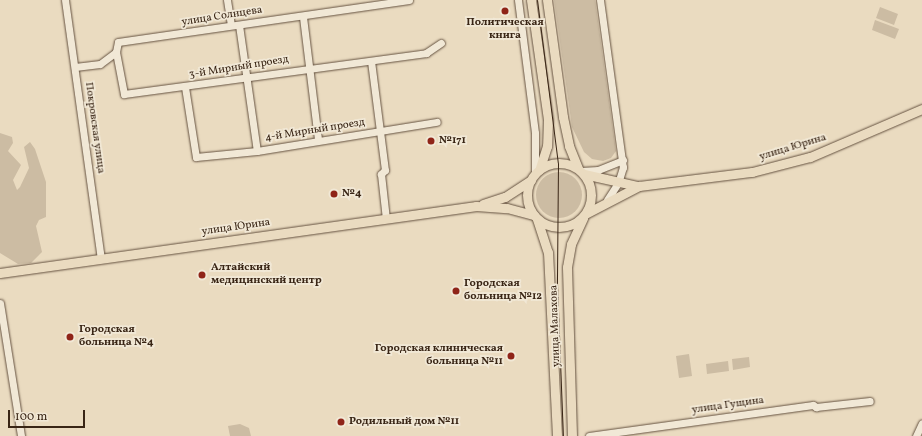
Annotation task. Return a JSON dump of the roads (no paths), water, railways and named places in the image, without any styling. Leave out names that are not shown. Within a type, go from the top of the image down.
[{"type":"main road","points":[[531,0],[548,120],[547,146],[527,198],[536,217],[547,225],[561,228],[573,225],[585,215],[592,193],[581,171],[564,125],[546,0]]},
{"type":"main road","name":"улица Юрина","points":[[585,215],[607,200],[639,186],[784,165],[850,141],[922,109]]},
{"type":"main road","points":[[535,175],[558,163],[581,171]]},
{"type":"main road","name":"улица Юрина","points":[[581,171],[618,183],[639,186]]},
{"type":"main road","name":"улица Юрина","points":[[0,273],[476,206],[505,197],[535,175]]},
{"type":"main road","name":"улица Юрина","points":[[476,206],[507,208],[536,217]]},
{"type":"main road","name":"улица Малахова","points":[[572,436],[567,267],[571,244],[585,215]]},
{"type":"main road","name":"улица Малахова","points":[[536,217],[545,236],[549,260],[557,436]]},
{"type":"street","name":"Покровская улица","points":[[65,0],[101,259]]},
{"type":"street","points":[[228,0],[247,77],[257,151]]},
{"type":"street","name":"улица Солнцева","points":[[116,52],[118,42],[196,33],[235,25],[303,17],[353,4],[409,0]]},
{"type":"street","points":[[518,0],[535,133],[535,175]]},
{"type":"street","points":[[600,0],[623,160],[618,183],[607,200]]},
{"type":"street","points":[[303,17],[318,140]]},
{"type":"street","name":"3-й Мирный проезд","points":[[116,52],[124,94],[185,87],[247,77],[426,53],[441,44]]},
{"type":"street","points":[[75,68],[100,64],[116,52]]},
{"type":"street","points":[[371,61],[385,170],[381,174],[386,219]]},
{"type":"street","name":"4-й Мирный проезд","points":[[185,87],[196,157],[257,151],[437,122]]},
{"type":"street","points":[[581,171],[598,170],[623,160]]},
{"type":"street","points":[[0,303],[21,436]]},
{"type":"street","name":"улица Гущина","points":[[590,436],[804,406],[870,401]]},
{"type":"street","points":[[916,436],[922,423]]},
{"type":"tram line","points":[[537,0],[558,163],[557,283],[563,436]]},
{"type":"place","name":"Политическая книга","points":[[505,11]]},
{"type":"place","name":"№171","points":[[431,141]]},
{"type":"place","name":"№4","points":[[334,194]]},
{"type":"place","name":"Алтайский медицинский центр","points":[[202,275]]},
{"type":"place","name":"Городская больница №12","points":[[456,291]]},
{"type":"place","name":"Городская больница №4","points":[[70,337]]},
{"type":"place","name":"Городская клиническая больница №11","points":[[511,356]]},
{"type":"place","name":"Родильный дом №11","points":[[341,422]]}]
